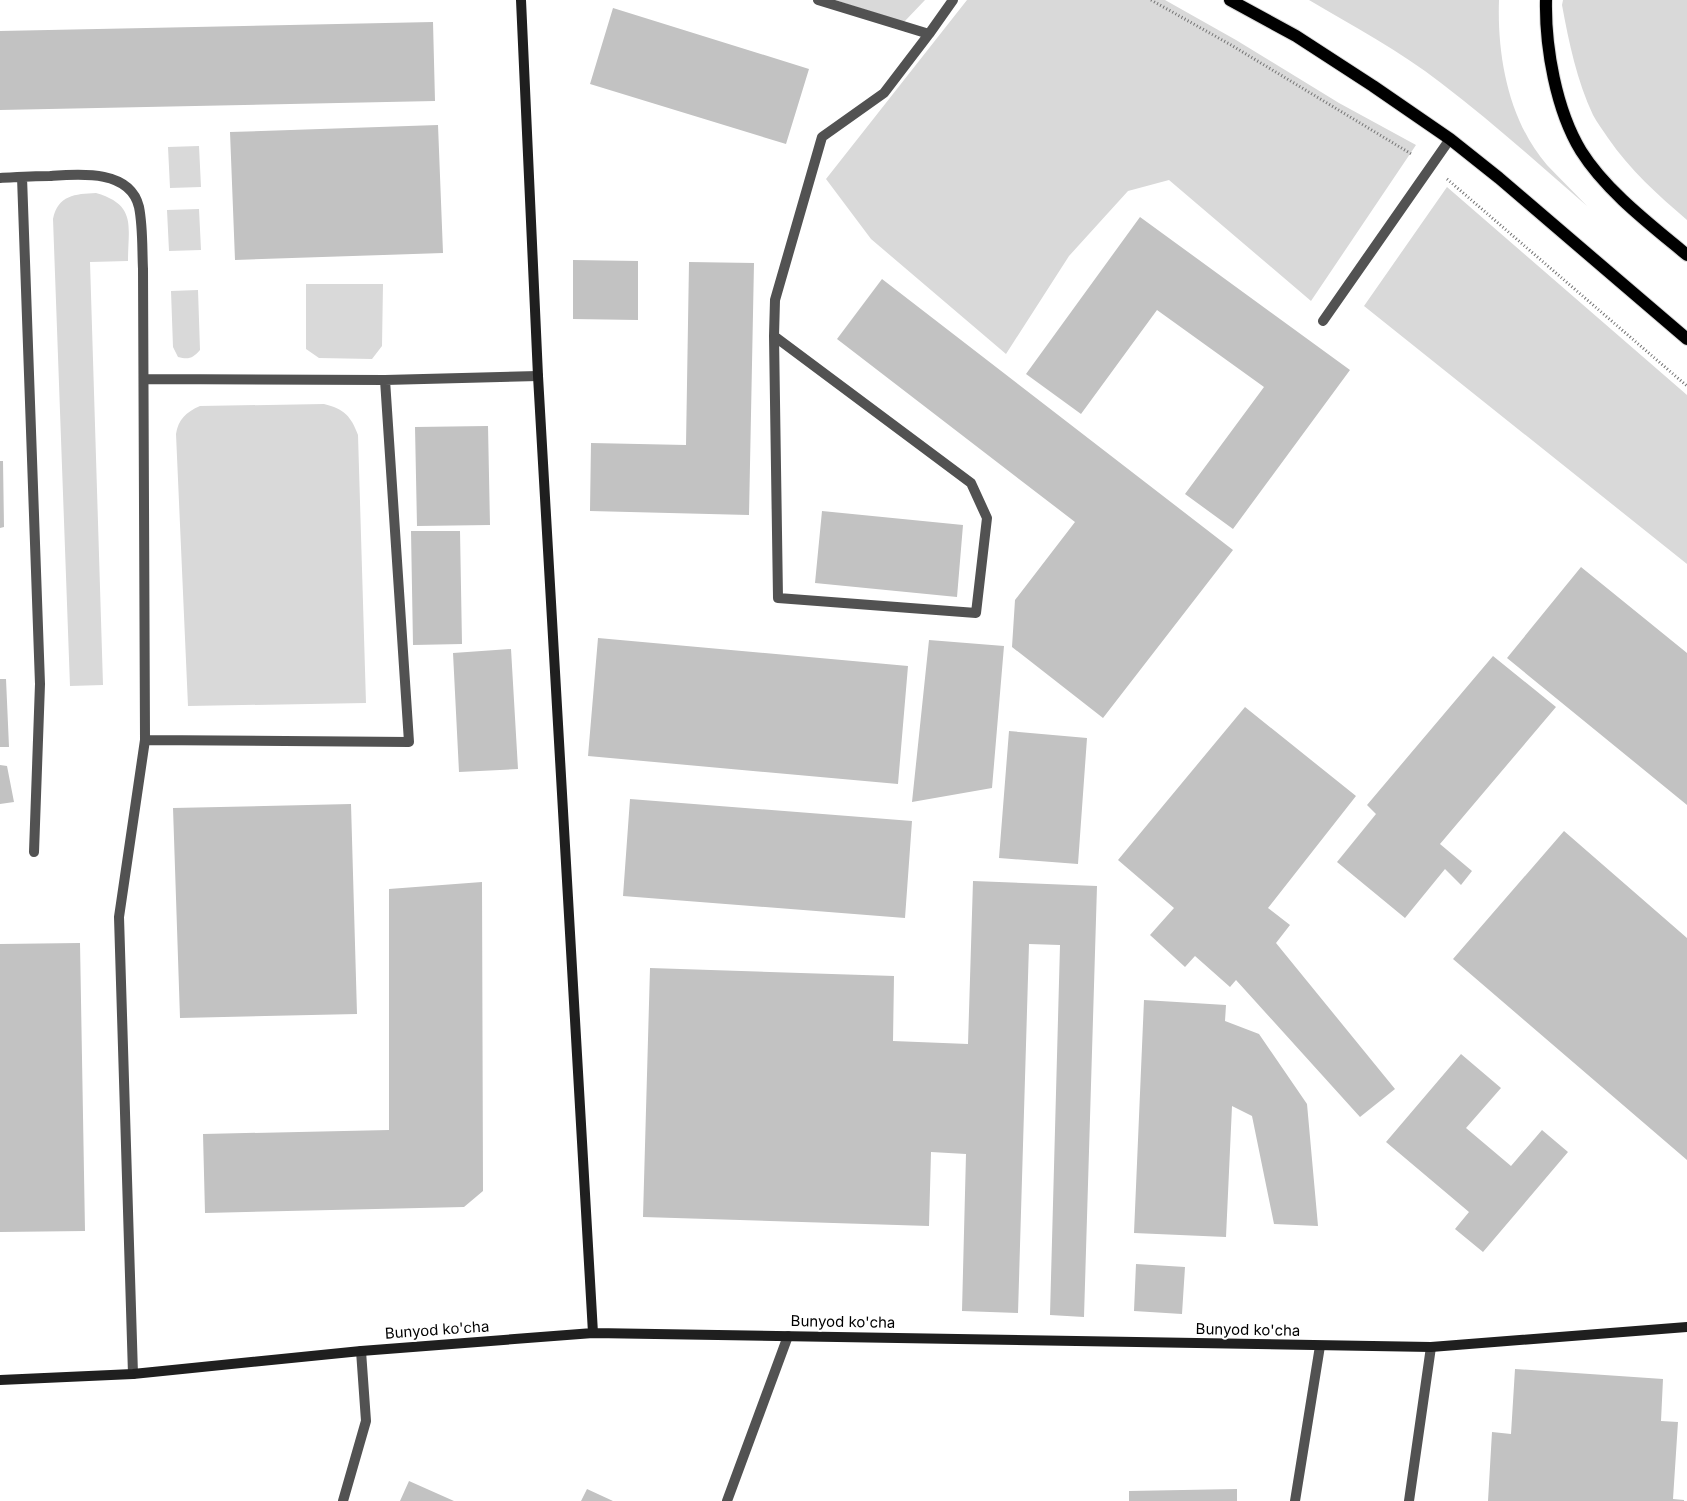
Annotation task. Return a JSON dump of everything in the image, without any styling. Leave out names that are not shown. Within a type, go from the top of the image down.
[{"type":"main road","points":[[1230,0],[1296,36],[1450,139],[1499,178],[1687,339]]},
{"type":"main road","points":[[1546,0],[1545,20],[1558,91],[1568,127],[1582,152],[1627,203],[1687,255]]},
{"type":"street","points":[[521,0],[538,376],[593,1334]]},
{"type":"street","name":"Bunyod ko'cha","points":[[0,1380],[133,1374],[361,1351],[593,1334],[1431,1347],[1687,1327]]},
{"type":"lane","points":[[818,0],[930,34]]},
{"type":"lane","points":[[774,336],[971,483],[987,518],[976,613],[778,598],[774,336],[775,300],[822,137],[884,94],[930,34],[953,0]]},
{"type":"lane","points":[[1323,321],[1450,139]]},
{"type":"lane","points":[[0,178],[86,174],[105,177],[122,184],[132,193],[138,207],[144,268],[145,740],[119,917],[133,1374]]},
{"type":"lane","points":[[22,177],[40,684],[34,852]]},
{"type":"lane","points":[[145,380],[385,380],[538,376]]},
{"type":"lane","points":[[145,740],[409,742],[385,380]]},
{"type":"lane","points":[[726,1501],[788,1336]]},
{"type":"lane","points":[[1295,1501],[1320,1346]]},
{"type":"lane","points":[[1409,1501],[1431,1347]]},
{"type":"lane","points":[[343,1501],[366,1421],[361,1351]]},
{"type":"shaded area","points":[[835,0],[925,0],[904,22]]},
{"type":"shaded area","points":[[967,0],[1165,0],[1236,40],[1339,103],[1416,145],[1311,301],[1169,180],[1128,191],[1069,256],[1006,354],[871,239],[826,179]]},
{"type":"shaded area","points":[[1309,0],[1499,0],[1500,44],[1503,66],[1508,87],[1523,129],[1547,165],[1587,206],[1497,128],[1425,71],[1376,39]]},
{"type":"shaded area","points":[[1563,0],[1687,0],[1687,220],[1655,192],[1635,171],[1617,150],[1595,118],[1582,89],[1574,61],[1562,5]]},
{"type":"shaded area","points":[[199,146],[201,187],[170,188],[168,147]]},
{"type":"shaded area","points":[[1447,187],[1687,395],[1687,564],[1364,306]]},
{"type":"shaded area","points":[[96,193],[109,198],[124,211],[129,227],[128,261],[90,262],[103,685],[70,686],[53,219],[55,211],[63,200],[74,195]]},
{"type":"shaded area","points":[[199,209],[201,250],[169,251],[167,210]]},
{"type":"shaded area","points":[[306,284],[383,284],[382,346],[372,359],[319,358],[306,349]]},
{"type":"shaded area","points":[[198,290],[200,350],[190,358],[178,357],[173,347],[171,291]]},
{"type":"shaded area","points":[[324,404],[337,408],[346,414],[353,423],[358,435],[366,703],[188,706],[176,434],[179,425],[187,414],[200,406]]},
{"type":"building","points":[[613,8],[809,69],[786,144],[590,84]]},
{"type":"building","points":[[433,22],[435,101],[0,110],[0,31]]},
{"type":"building","points":[[438,125],[443,253],[235,260],[230,132]]},
{"type":"building","points":[[1140,217],[1350,370],[1233,529],[1185,494],[1264,387],[1157,310],[1081,414],[1026,374]]},
{"type":"building","points":[[573,260],[638,261],[638,320],[573,319]]},
{"type":"building","points":[[689,262],[754,263],[749,515],[590,511],[591,443],[686,445]]},
{"type":"building","points":[[882,279],[1233,550],[1103,718],[1012,647],[1015,600],[1075,522],[837,339]]},
{"type":"building","points":[[488,426],[490,525],[417,526],[415,427]]},
{"type":"building","points":[[0,461],[3,461],[4,527],[0,528]]},
{"type":"building","points":[[822,511],[963,525],[957,597],[815,583]]},
{"type":"building","points":[[411,531],[460,531],[462,644],[413,645]]},
{"type":"building","points":[[1581,567],[1687,653],[1687,805],[1507,658]]},
{"type":"building","points":[[598,638],[908,666],[898,784],[588,756]]},
{"type":"building","points":[[929,640],[1004,646],[992,788],[912,802]]},
{"type":"building","points":[[511,649],[518,769],[459,772],[453,653]]},
{"type":"building","points":[[1493,656],[1556,707],[1440,844],[1472,871],[1461,885],[1445,869],[1405,918],[1337,862],[1376,814],[1367,805]]},
{"type":"building","points":[[0,679],[6,679],[9,747],[0,747]]},
{"type":"building","points":[[1245,707],[1356,796],[1268,908],[1290,925],[1276,943],[1395,1089],[1360,1117],[1236,980],[1230,987],[1195,956],[1185,967],[1150,935],[1174,908],[1118,860]]},
{"type":"building","points":[[1009,731],[1087,738],[1078,864],[999,858]]},
{"type":"building","points":[[0,765],[7,766],[14,802],[0,804]]},
{"type":"building","points":[[630,799],[912,821],[905,918],[623,896]]},
{"type":"building","points":[[351,804],[357,1014],[180,1018],[173,808]]},
{"type":"building","points":[[1564,831],[1687,938],[1687,1160],[1453,959]]},
{"type":"building","points":[[973,881],[1097,886],[1084,1317],[1050,1315],[1060,945],[1029,944],[1018,1313],[962,1311],[966,1154],[931,1152],[929,1226],[643,1217],[650,968],[894,976],[893,1041],[968,1044]]},
{"type":"building","points":[[482,882],[483,1191],[464,1207],[205,1213],[203,1134],[389,1130],[389,889]]},
{"type":"building","points":[[80,943],[85,1231],[0,1232],[0,944]]},
{"type":"building","points":[[1144,1000],[1226,1005],[1225,1021],[1259,1034],[1307,1104],[1318,1226],[1274,1224],[1252,1116],[1232,1106],[1226,1237],[1134,1233]]},
{"type":"building","points":[[1461,1054],[1501,1088],[1466,1128],[1511,1166],[1542,1130],[1568,1152],[1483,1252],[1455,1229],[1469,1212],[1386,1142]]},
{"type":"building","points":[[1136,1264],[1185,1267],[1182,1314],[1134,1311]]},
{"type":"building","points":[[1515,1369],[1663,1379],[1661,1421],[1678,1422],[1673,1499],[1684,1501],[1488,1501],[1492,1432],[1511,1434]]},
{"type":"building","points":[[409,1481],[454,1501],[400,1501]]},
{"type":"building","points":[[587,1489],[613,1501],[581,1501]]},
{"type":"building","points":[[1237,1489],[1237,1501],[1129,1501],[1129,1491]]}]
